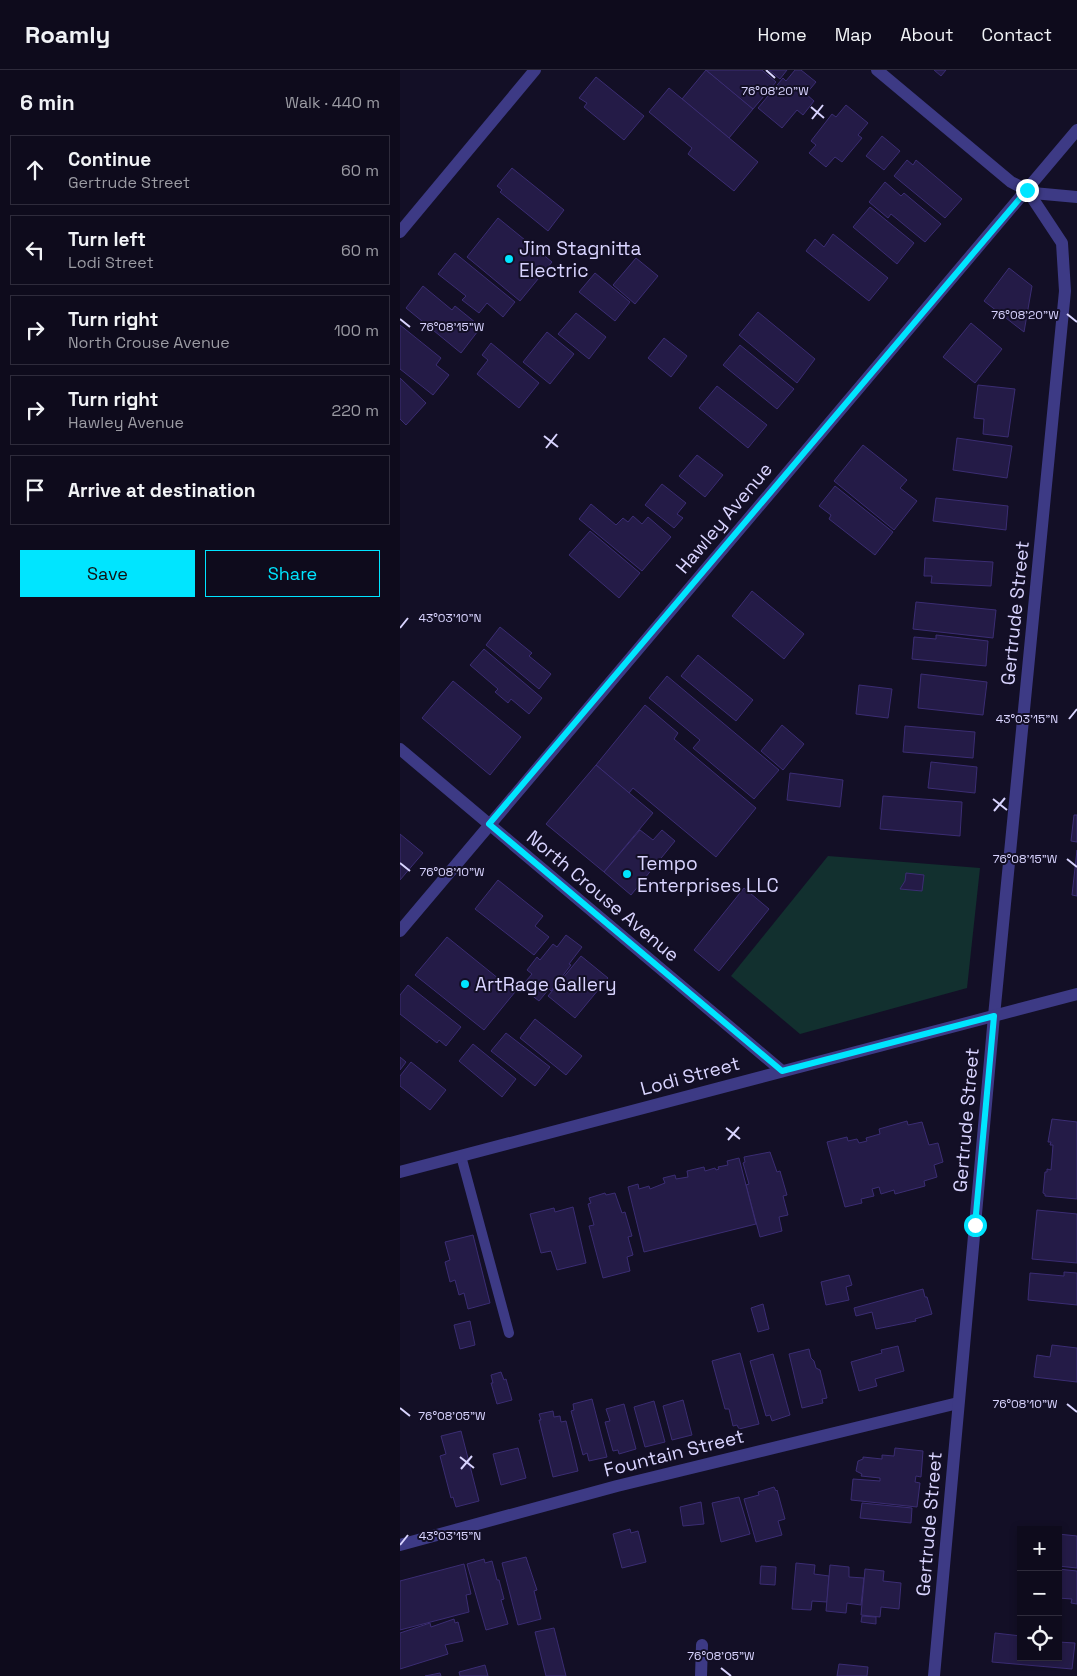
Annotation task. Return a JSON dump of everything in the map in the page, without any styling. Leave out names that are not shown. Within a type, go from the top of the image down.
[{"type":"street","points":[[400,232],[535,70]]},
{"type":"street","points":[[877,70],[1011,182],[1033,193],[1077,197]]},
{"type":"street","name":"Hawley Avenue","points":[[400,931],[1077,130]]},
{"type":"street","name":"Gertrude Street","points":[[934,1676],[994,1016],[1065,291],[1062,243],[1027,190]]},
{"type":"street","name":"North Crouse Avenue","points":[[400,749],[782,1071]]},
{"type":"street","name":"Lodi Street","points":[[400,1172],[1077,994]]},
{"type":"street","name":"Fountain Street","points":[[400,1545],[617,1486],[958,1403]]},
{"type":"street","points":[[701,1676],[702,1645]]},
{"type":"lane","points":[[461,1156],[510,1333]]},
{"type":"green space","points":[[828,856],[980,868],[967,988],[800,1034],[731,976]]},
{"type":"building","points":[[706,70],[753,109],[729,138],[682,99]]},
{"type":"building","points":[[706,70],[762,70],[776,82],[753,109]]},
{"type":"building","points":[[769,70],[787,70],[780,79]]},
{"type":"building","points":[[795,70],[801,70],[816,82],[806,94],[814,101],[803,115],[797,110],[782,128],[758,108],[783,78],[786,81]]},
{"type":"building","points":[[934,70],[946,70],[941,76]]},
{"type":"building","points":[[596,77],[644,116],[624,140],[584,107],[587,103],[579,98]]},
{"type":"building","points":[[669,88],[758,162],[734,191],[688,154],[692,148],[649,112]]},
{"type":"building","points":[[846,105],[868,123],[858,135],[862,138],[842,162],[835,157],[826,167],[809,153],[816,145],[811,141],[832,114],[836,117]]},
{"type":"building","points":[[882,136],[900,151],[884,170],[866,156]]},
{"type":"building","points":[[907,160],[913,165],[916,160],[962,199],[945,218],[894,176]]},
{"type":"building","points":[[512,168],[564,210],[548,231],[500,192],[502,190],[497,186]]},
{"type":"building","points":[[885,182],[901,196],[904,193],[941,224],[925,242],[891,214],[888,218],[869,202]]},
{"type":"building","points":[[870,207],[914,243],[897,264],[853,227]]},
{"type":"building","name":"Jim Stagnitta Electric","points":[[498,218],[552,262],[520,301],[467,257]]},
{"type":"building","points":[[833,234],[888,278],[869,301],[806,251],[815,239],[824,247]]},
{"type":"building","points":[[455,253],[515,302],[503,317],[487,303],[479,313],[462,300],[466,296],[438,274]]},
{"type":"building","points":[[636,258],[658,276],[635,304],[613,285]]},
{"type":"building","points":[[1009,268],[1032,286],[1024,332],[984,301]]},
{"type":"building","points":[[595,273],[630,302],[615,321],[579,292]]},
{"type":"building","points":[[423,286],[452,310],[455,306],[481,327],[461,353],[406,308]]},
{"type":"building","points":[[758,312],[815,359],[797,383],[739,335]]},
{"type":"building","points":[[576,313],[606,337],[589,359],[558,334]]},
{"type":"building","points":[[971,323],[1002,349],[975,383],[943,357]]},
{"type":"building","points":[[400,325],[441,358],[436,365],[449,375],[433,395],[400,369]]},
{"type":"building","points":[[547,332],[574,354],[550,384],[523,362]]},
{"type":"building","points":[[664,338],[687,356],[671,377],[648,358]]},
{"type":"building","points":[[491,343],[539,383],[519,408],[477,374],[488,360],[482,355]]},
{"type":"building","points":[[740,345],[794,389],[777,409],[723,365]]},
{"type":"building","points":[[400,378],[426,403],[406,425],[400,419]]},
{"type":"building","points":[[978,385],[1015,389],[1008,437],[983,434],[984,419],[974,418]]},
{"type":"building","points":[[717,386],[767,425],[748,448],[699,408]]},
{"type":"building","points":[[957,438],[1012,446],[1007,478],[953,470]]},
{"type":"building","points":[[863,445],[907,480],[900,488],[917,501],[894,530],[834,481]]},
{"type":"building","points":[[697,455],[723,475],[705,497],[679,476]]},
{"type":"building","points":[[662,484],[686,503],[677,514],[683,518],[674,528],[645,505]]},
{"type":"building","points":[[835,486],[893,532],[875,555],[829,519],[831,515],[819,506]]},
{"type":"building","points":[[936,498],[1008,506],[1006,530],[933,521]]},
{"type":"building","points":[[591,504],[616,525],[623,518],[628,522],[633,516],[642,524],[648,517],[671,537],[642,571],[579,519]]},
{"type":"building","points":[[590,531],[640,573],[619,598],[569,555]]},
{"type":"building","points":[[925,558],[993,562],[991,586],[931,583],[932,576],[924,576]]},
{"type":"building","points":[[752,591],[804,634],[784,659],[732,616]]},
{"type":"building","points":[[916,602],[996,610],[993,638],[913,629]]},
{"type":"building","points":[[500,627],[532,653],[529,656],[551,674],[539,689],[486,645]]},
{"type":"building","points":[[936,635],[988,641],[986,666],[912,659],[914,637],[936,639]]},
{"type":"building","points":[[484,649],[542,698],[529,714],[511,699],[508,703],[495,692],[498,689],[470,665]]},
{"type":"building","points":[[698,655],[753,700],[736,721],[681,676]]},
{"type":"building","points":[[921,674],[987,682],[983,715],[918,708]]},
{"type":"building","points":[[667,676],[779,770],[754,799],[693,748],[700,740],[649,698]]},
{"type":"building","points":[[453,681],[521,737],[490,775],[422,718]]},
{"type":"building","points":[[859,685],[892,689],[888,718],[856,714]]},
{"type":"building","points":[[645,705],[678,733],[674,739],[756,808],[716,857],[633,788],[629,793],[596,765]]},
{"type":"building","points":[[782,725],[804,744],[783,770],[761,751]]},
{"type":"building","points":[[905,726],[975,732],[973,758],[903,752]]},
{"type":"building","points":[[931,762],[977,767],[975,793],[928,788]]},
{"type":"building","points":[[596,765],[653,813],[604,872],[546,824]]},
{"type":"building","points":[[790,773],[843,780],[840,807],[787,800]]},
{"type":"building","points":[[883,796],[962,802],[960,836],[880,829]]},
{"type":"building","points":[[1074,815],[1077,815],[1077,842],[1071,841]]},
{"type":"building","points":[[640,830],[653,840],[662,830],[675,841],[631,895],[604,872]]},
{"type":"building","points":[[400,834],[423,853],[400,880]]},
{"type":"building","points":[[1077,850],[1077,896],[1072,895]]},
{"type":"building","points":[[906,873],[924,875],[922,891],[900,889],[905,881]]},
{"type":"building","points":[[498,880],[543,916],[535,926],[549,937],[534,955],[475,909]]},
{"type":"building","points":[[744,888],[769,909],[719,971],[694,950]]},
{"type":"building","points":[[566,935],[582,947],[551,991],[549,989],[539,1001],[521,987],[532,974],[527,970],[537,957],[540,960],[553,944],[557,947]]},
{"type":"building","name":"ArtRage Gallery","points":[[447,937],[515,992],[484,1030],[415,975]]},
{"type":"building","points":[[581,956],[608,978],[575,1018],[548,996]]},
{"type":"building","points":[[408,985],[461,1027],[446,1046],[439,1040],[437,1043],[400,1014],[400,995]]},
{"type":"building","points":[[535,1019],[582,1056],[566,1075],[520,1038]]},
{"type":"building","points":[[506,1033],[550,1067],[535,1086],[491,1051]]},
{"type":"building","points":[[473,1044],[516,1079],[502,1097],[459,1061]]},
{"type":"building","points":[[400,1057],[406,1062],[400,1070]]},
{"type":"building","points":[[411,1062],[446,1090],[430,1110],[400,1086],[400,1076]]},
{"type":"building","points":[[1052,1119],[1077,1122],[1077,1199],[1045,1196],[1043,1193],[1045,1172],[1047,1172],[1047,1169],[1051,1170],[1053,1145],[1050,1145],[1051,1142],[1048,1142]]},
{"type":"building","points":[[907,1121],[908,1125],[922,1122],[929,1145],[938,1143],[943,1162],[934,1165],[937,1177],[924,1181],[925,1186],[895,1194],[894,1190],[881,1194],[879,1187],[872,1189],[874,1196],[861,1199],[862,1203],[845,1207],[827,1142],[847,1137],[848,1141],[857,1139],[859,1143],[867,1141],[866,1138],[880,1134],[879,1129]]},
{"type":"building","points":[[770,1152],[777,1172],[780,1171],[787,1195],[783,1196],[788,1215],[779,1217],[782,1231],[760,1237],[746,1185],[749,1184],[743,1163],[745,1162],[744,1157]]},
{"type":"building","points":[[739,1158],[756,1224],[644,1252],[628,1187],[638,1184],[639,1189],[649,1186],[650,1189],[665,1183],[663,1178],[675,1175],[676,1179],[688,1177],[687,1171],[704,1167],[705,1171],[715,1168],[716,1170],[719,1169],[718,1167],[728,1165],[727,1161]]},
{"type":"building","points":[[605,1193],[606,1195],[615,1193],[622,1213],[625,1212],[632,1236],[628,1237],[633,1255],[627,1257],[630,1271],[603,1278],[589,1226],[594,1225],[588,1204],[591,1203],[589,1198]]},
{"type":"building","points":[[573,1207],[586,1263],[557,1270],[551,1251],[541,1253],[530,1214],[554,1208],[555,1212]]},
{"type":"building","points":[[1037,1210],[1077,1214],[1077,1263],[1032,1259]]},
{"type":"building","points":[[473,1235],[490,1303],[468,1309],[464,1293],[459,1295],[455,1280],[450,1282],[445,1262],[450,1260],[445,1242]]},
{"type":"building","points":[[1064,1272],[1077,1273],[1077,1305],[1028,1300],[1030,1273],[1064,1276]]},
{"type":"building","points":[[849,1275],[852,1285],[846,1287],[849,1300],[826,1305],[821,1282]]},
{"type":"building","points":[[923,1289],[932,1314],[915,1319],[916,1321],[876,1329],[872,1312],[856,1316],[854,1308]]},
{"type":"building","points":[[763,1304],[769,1329],[758,1332],[751,1308]]},
{"type":"building","points":[[470,1321],[475,1345],[460,1349],[454,1325]]},
{"type":"building","points":[[1052,1345],[1077,1348],[1077,1382],[1034,1377],[1037,1355],[1050,1357]]},
{"type":"building","points":[[898,1346],[904,1371],[875,1379],[877,1386],[859,1391],[851,1362],[882,1353],[881,1350]]},
{"type":"building","points":[[809,1349],[816,1368],[820,1370],[827,1398],[822,1399],[823,1403],[802,1408],[789,1354]]},
{"type":"building","points":[[740,1353],[759,1424],[739,1429],[737,1425],[733,1426],[729,1409],[725,1409],[712,1361]]},
{"type":"building","points":[[773,1354],[790,1415],[772,1421],[770,1415],[766,1416],[750,1361]]},
{"type":"building","points":[[501,1372],[504,1380],[506,1379],[512,1400],[497,1404],[491,1383],[493,1383],[491,1375]]},
{"type":"building","points":[[592,1399],[607,1457],[589,1461],[587,1453],[583,1455],[571,1411],[574,1410],[573,1404]]},
{"type":"building","points":[[683,1400],[692,1435],[672,1440],[663,1406]]},
{"type":"building","points":[[654,1401],[665,1442],[645,1447],[634,1407]]},
{"type":"building","points":[[624,1404],[636,1449],[619,1454],[618,1450],[613,1451],[605,1422],[610,1421],[606,1409]]},
{"type":"building","points":[[553,1411],[554,1417],[560,1416],[561,1422],[566,1421],[578,1471],[553,1477],[539,1414]]},
{"type":"building","points":[[461,1431],[479,1501],[456,1507],[453,1497],[451,1498],[440,1456],[446,1454],[441,1436]]},
{"type":"building","points":[[518,1448],[526,1478],[501,1485],[493,1454]]},
{"type":"building","points":[[895,1448],[923,1451],[921,1477],[916,1476],[915,1482],[920,1483],[917,1507],[851,1500],[853,1479],[880,1481],[880,1478],[861,1476],[862,1474],[856,1471],[858,1461],[863,1459],[863,1457],[882,1459],[882,1455],[894,1456]]},
{"type":"building","points":[[774,1487],[777,1490],[785,1519],[778,1521],[782,1535],[756,1542],[744,1499],[759,1495],[758,1492]]},
{"type":"building","points":[[739,1497],[750,1534],[721,1542],[712,1503]]},
{"type":"building","points":[[701,1502],[704,1524],[683,1526],[680,1507]]},
{"type":"building","points":[[862,1503],[912,1508],[911,1523],[860,1518]]},
{"type":"building","points":[[630,1529],[631,1533],[638,1531],[646,1562],[622,1568],[613,1534]]},
{"type":"building","points":[[1062,1534],[1077,1536],[1077,1568],[1062,1566]]},
{"type":"building","points":[[526,1557],[537,1590],[534,1591],[541,1619],[518,1625],[502,1563]]},
{"type":"building","points":[[484,1559],[485,1563],[492,1561],[504,1599],[501,1600],[508,1624],[486,1630],[467,1564]]},
{"type":"building","points":[[796,1563],[815,1565],[814,1574],[829,1576],[827,1602],[812,1601],[811,1610],[792,1609]]},
{"type":"building","points":[[464,1564],[471,1594],[466,1595],[469,1612],[400,1630],[400,1581]]},
{"type":"building","points":[[830,1565],[849,1567],[849,1577],[864,1578],[861,1605],[847,1603],[846,1613],[826,1611]]},
{"type":"building","points":[[761,1566],[776,1567],[775,1585],[760,1584]]},
{"type":"building","points":[[865,1569],[884,1571],[883,1581],[901,1583],[899,1609],[881,1607],[880,1617],[861,1615]]},
{"type":"building","points":[[1062,1569],[1077,1571],[1077,1604],[1071,1603],[1072,1599],[1062,1598]]},
{"type":"building","points":[[862,1616],[876,1617],[876,1624],[861,1622]]},
{"type":"building","points":[[454,1619],[455,1623],[458,1622],[463,1641],[445,1645],[448,1654],[400,1669],[400,1633],[430,1623],[431,1627]]},
{"type":"building","points":[[554,1628],[566,1676],[546,1676],[535,1632]]},
{"type":"building","points":[[995,1633],[1017,1636],[1017,1661],[1062,1661],[1062,1642],[1075,1643],[1072,1669],[992,1662]]},
{"type":"building","points":[[839,1664],[868,1667],[867,1676],[837,1676]]},
{"type":"building","points":[[485,1665],[488,1676],[460,1676],[459,1672]]},
{"type":"building","points":[[440,1673],[441,1676],[425,1676]]},
{"type":"place","name":"Jim Stagnitta Electric","points":[[509,259]]},
{"type":"place","name":"Tempo Enterprises LLC","points":[[627,874]]},
{"type":"place","name":"ArtRage Gallery","points":[[465,984]]},
{"type":"route","points":[[975,1225],[994,1016],[782,1071],[489,824],[1027,190]]}]
